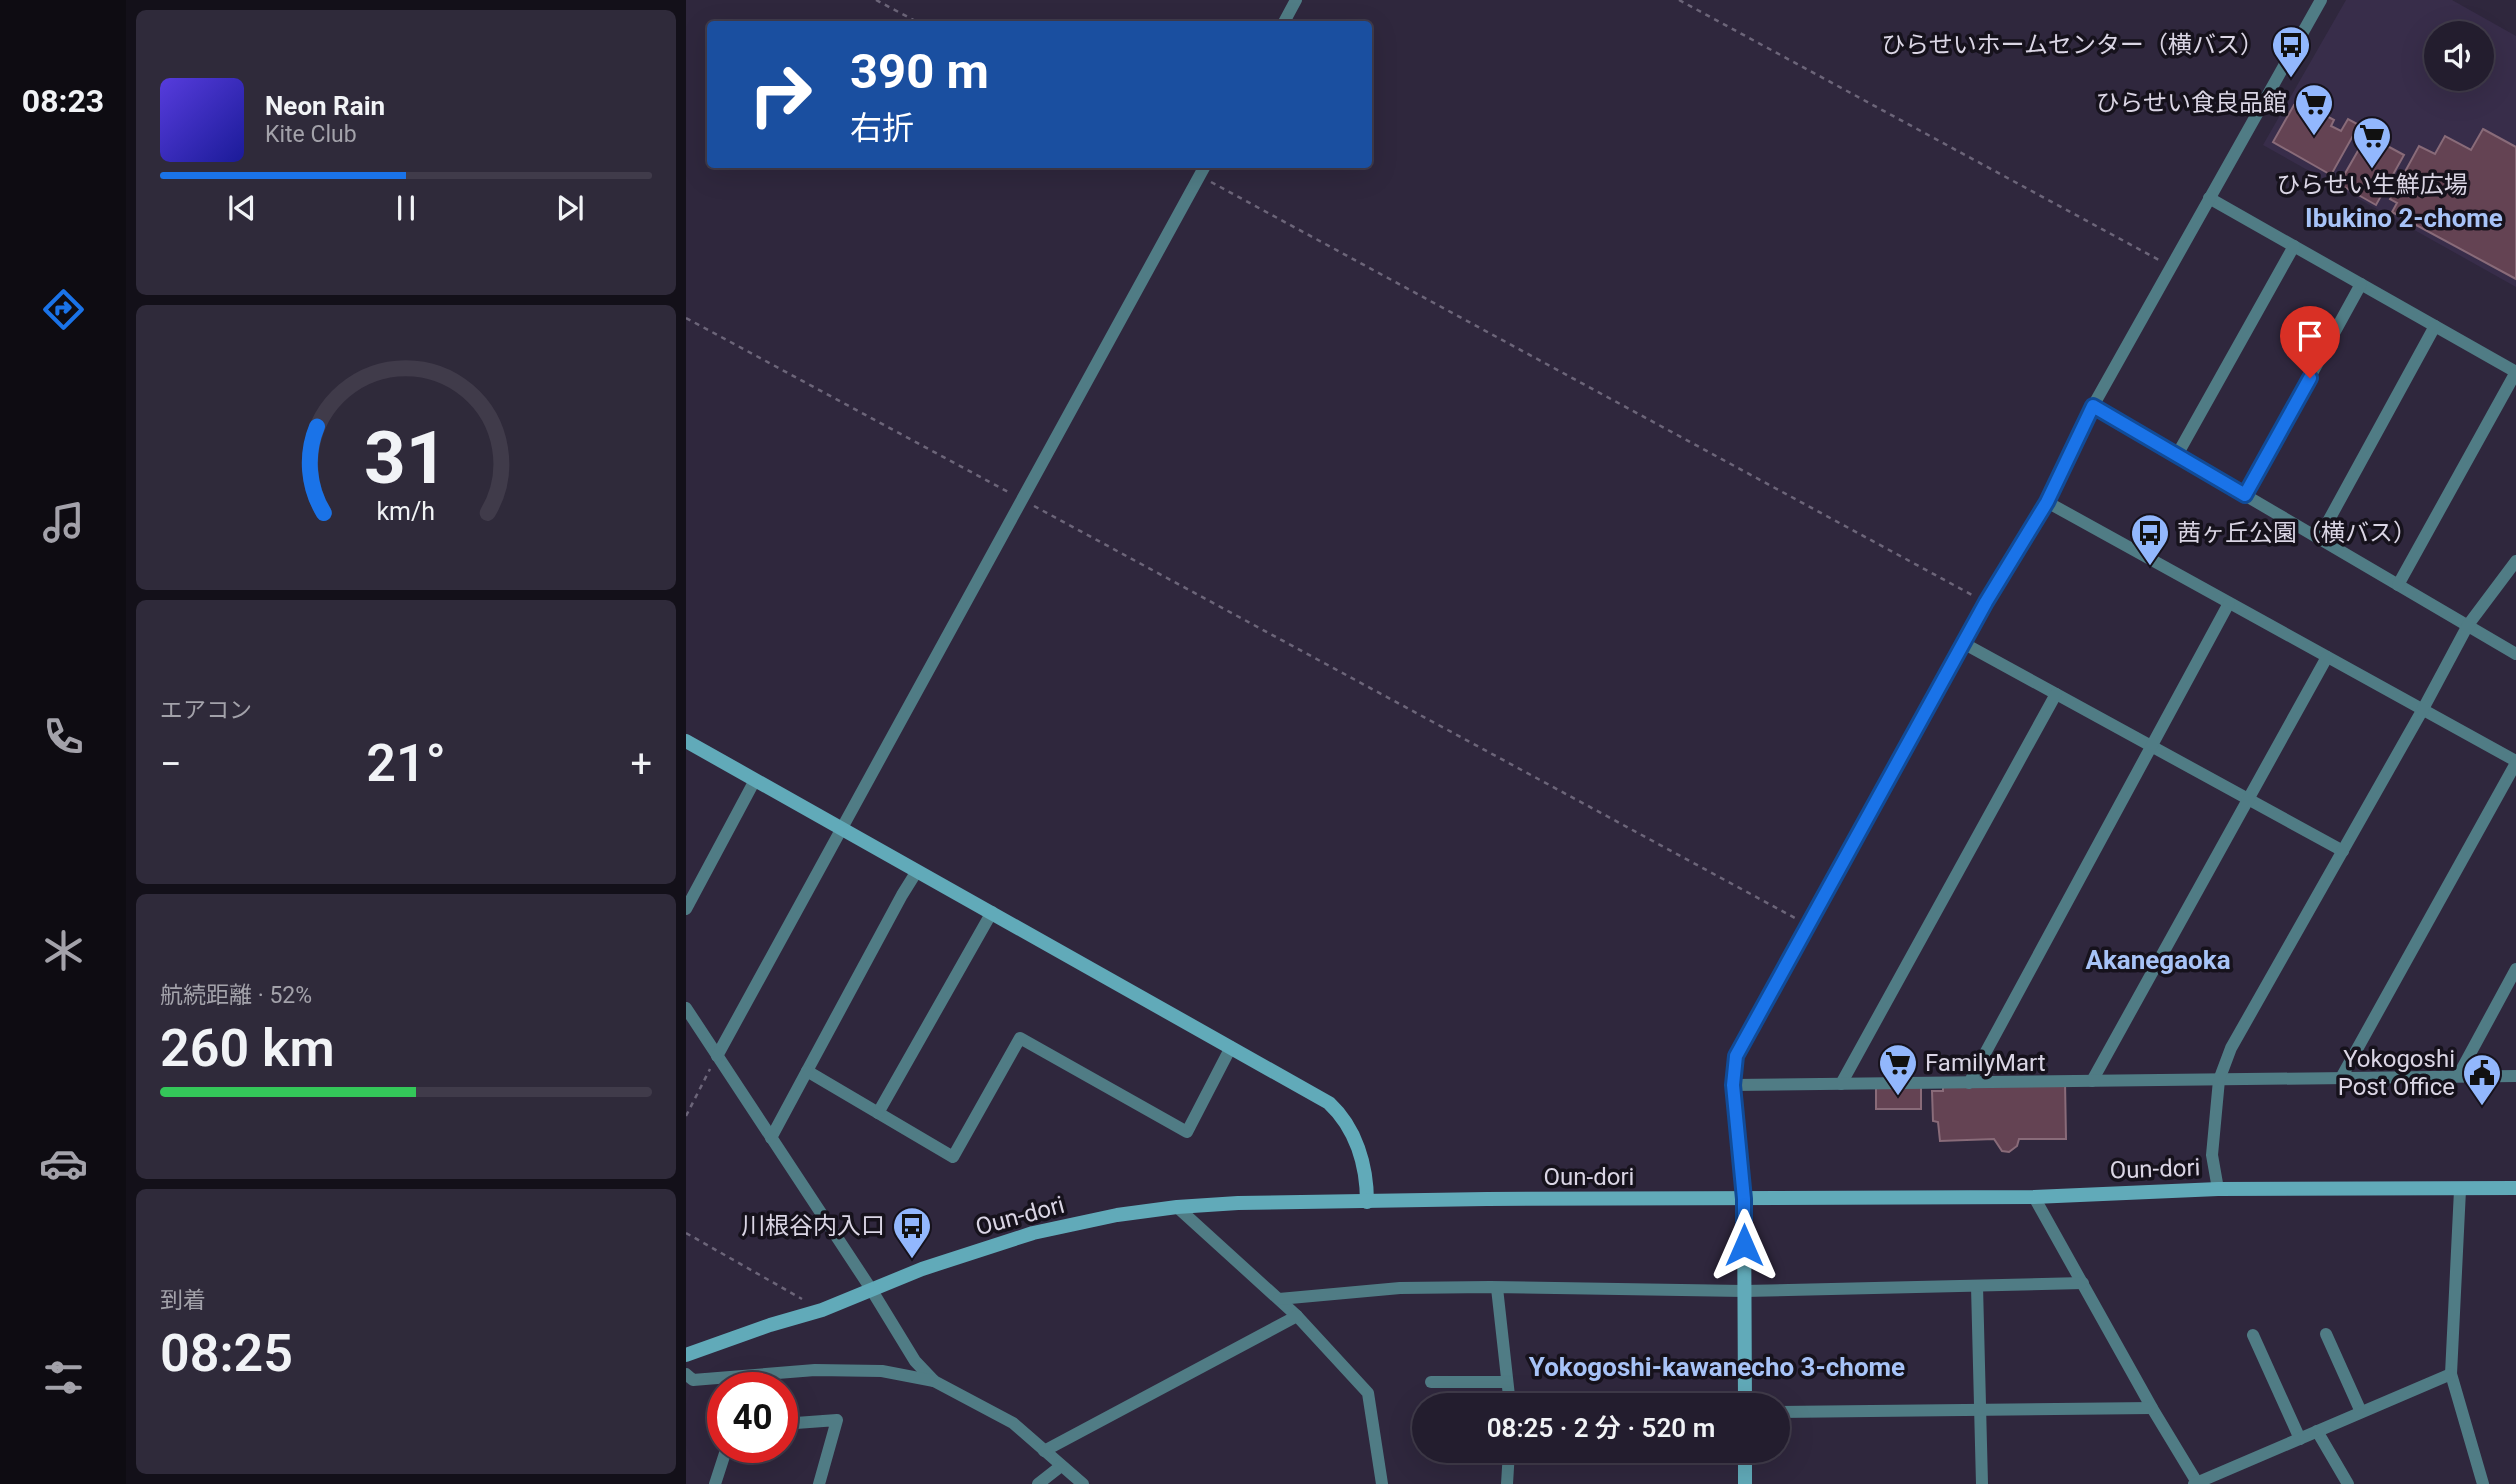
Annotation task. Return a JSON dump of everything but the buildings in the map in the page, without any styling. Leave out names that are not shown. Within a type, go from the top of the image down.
[{"type":"main road","points":[[686,741],[1329,1103],[1348,1124],[1358,1148],[1367,1202]]},
{"type":"main road","name":"Oun-dori","points":[[686,1355],[822,1310],[922,1269],[1033,1233],[1117,1215],[1177,1207],[1238,1203],[2034,1196],[2218,1189],[2516,1188]]},
{"type":"main road","points":[[1744,1199],[1745,1393]]},
{"type":"main road","points":[[1745,1463],[1745,1484]]},
{"type":"street","points":[[1285,21],[1296,0]]},
{"type":"street","points":[[1744,1199],[1733,1085],[1736,1056],[1986,602],[2047,502],[2093,406],[2321,0]]},
{"type":"street","points":[[717,1056],[1203,170]]},
{"type":"street","points":[[2209,198],[2516,372],[2398,585]]},
{"type":"street","points":[[2177,455],[2294,246]]},
{"type":"street","points":[[2245,495],[2361,284]]},
{"type":"street","points":[[2319,538],[2435,326]]},
{"type":"street","points":[[2093,406],[2516,654]]},
{"type":"street","points":[[2047,502],[2516,762],[2341,1078]]},
{"type":"street","points":[[2218,1189],[2212,1155],[2219,1080],[2231,1048],[2468,625],[2516,562]]},
{"type":"street","points":[[1969,1083],[2229,603]]},
{"type":"street","points":[[1963,643],[2343,851]]},
{"type":"street","points":[[2092,1081],[2327,657]]},
{"type":"street","points":[[1841,1084],[2056,694]]},
{"type":"street","points":[[686,909],[755,780]]},
{"type":"street","points":[[771,1138],[902,894],[917,871]]},
{"type":"street","points":[[878,1113],[992,912]]},
{"type":"street","points":[[2458,1076],[2516,969]]},
{"type":"street","points":[[686,1008],[871,1289],[915,1362],[934,1381]]},
{"type":"street","points":[[807,1071],[953,1157],[1020,1038],[1187,1132],[1231,1047]]},
{"type":"street","points":[[1733,1085],[2516,1076]]},
{"type":"street","points":[[2460,1190],[2451,1374],[2483,1484]]},
{"type":"street","points":[[2034,1196],[2152,1409],[2197,1484],[2451,1374]]},
{"type":"street","points":[[1177,1207],[1297,1316],[1368,1393],[1382,1484]]},
{"type":"street","points":[[1279,1299],[1400,1288],[1744,1291],[2083,1283]]},
{"type":"street","points":[[1977,1286],[1982,1484]]},
{"type":"street","points":[[1497,1287],[1508,1393]]},
{"type":"street","points":[[1044,1451],[1297,1316]]},
{"type":"street","points":[[2326,1334],[2361,1412]]},
{"type":"street","points":[[2253,1335],[2300,1439]]},
{"type":"street","points":[[686,1374],[693,1380],[815,1370],[883,1371],[934,1381],[1013,1423],[1083,1484]]},
{"type":"street","points":[[1431,1382],[1507,1382]]},
{"type":"street","points":[[1790,1412],[2152,1409]]},
{"type":"street","points":[[798,1423],[837,1420],[819,1484]]},
{"type":"street","points":[[2317,1431],[2348,1484]]},
{"type":"street","points":[[715,1484],[722,1463]]},
{"type":"street","points":[[1507,1484],[1508,1463]]},
{"type":"street","points":[[1038,1484],[1061,1466]]},
{"type":"path","points":[[876,0],[915,21]]},
{"type":"path","points":[[1679,0],[2173,267]]},
{"type":"path","points":[[1203,170],[1986,602]]},
{"type":"path","points":[[686,318],[1808,925]]},
{"type":"path","points":[[686,1116],[717,1056]]},
{"type":"path","points":[[686,1233],[822,1310]]},
{"type":"shaded area","points":[[2346,0],[2452,0],[2489,21],[2424,21],[2424,91],[2494,91],[2494,24],[2516,36],[2516,287],[2263,145]]},
{"type":"place","name":"ひらせいホームセンター（横バス）","points":[[2291,79]]},
{"type":"place","name":"ひらせい食良品館","points":[[2314,137]]},
{"type":"place","name":"ひらせい生鮮広場","points":[[2372,170]]},
{"type":"place","name":"茜ヶ丘公園（横バス）","points":[[2150,567]]},
{"type":"place","name":"FamilyMart","points":[[1898,1097]]},
{"type":"place","name":"Yokogoshi Post Office","points":[[2482,1107]]},
{"type":"place","name":"川根谷内入口","points":[[912,1260]]},
{"type":"district","name":"Ibukino 2-chome","points":[[2404,218]]},
{"type":"district","name":"Akanegaoka","points":[[2158,960]]},
{"type":"district","name":"Yokogoshi-kawanecho 3-chome","points":[[1717,1367]]},
{"type":"route","points":[[1744,1245],[1744,1199],[1733,1085],[1736,1056],[1986,602],[2047,502],[2093,406],[2245,495],[2310,378]]}]
